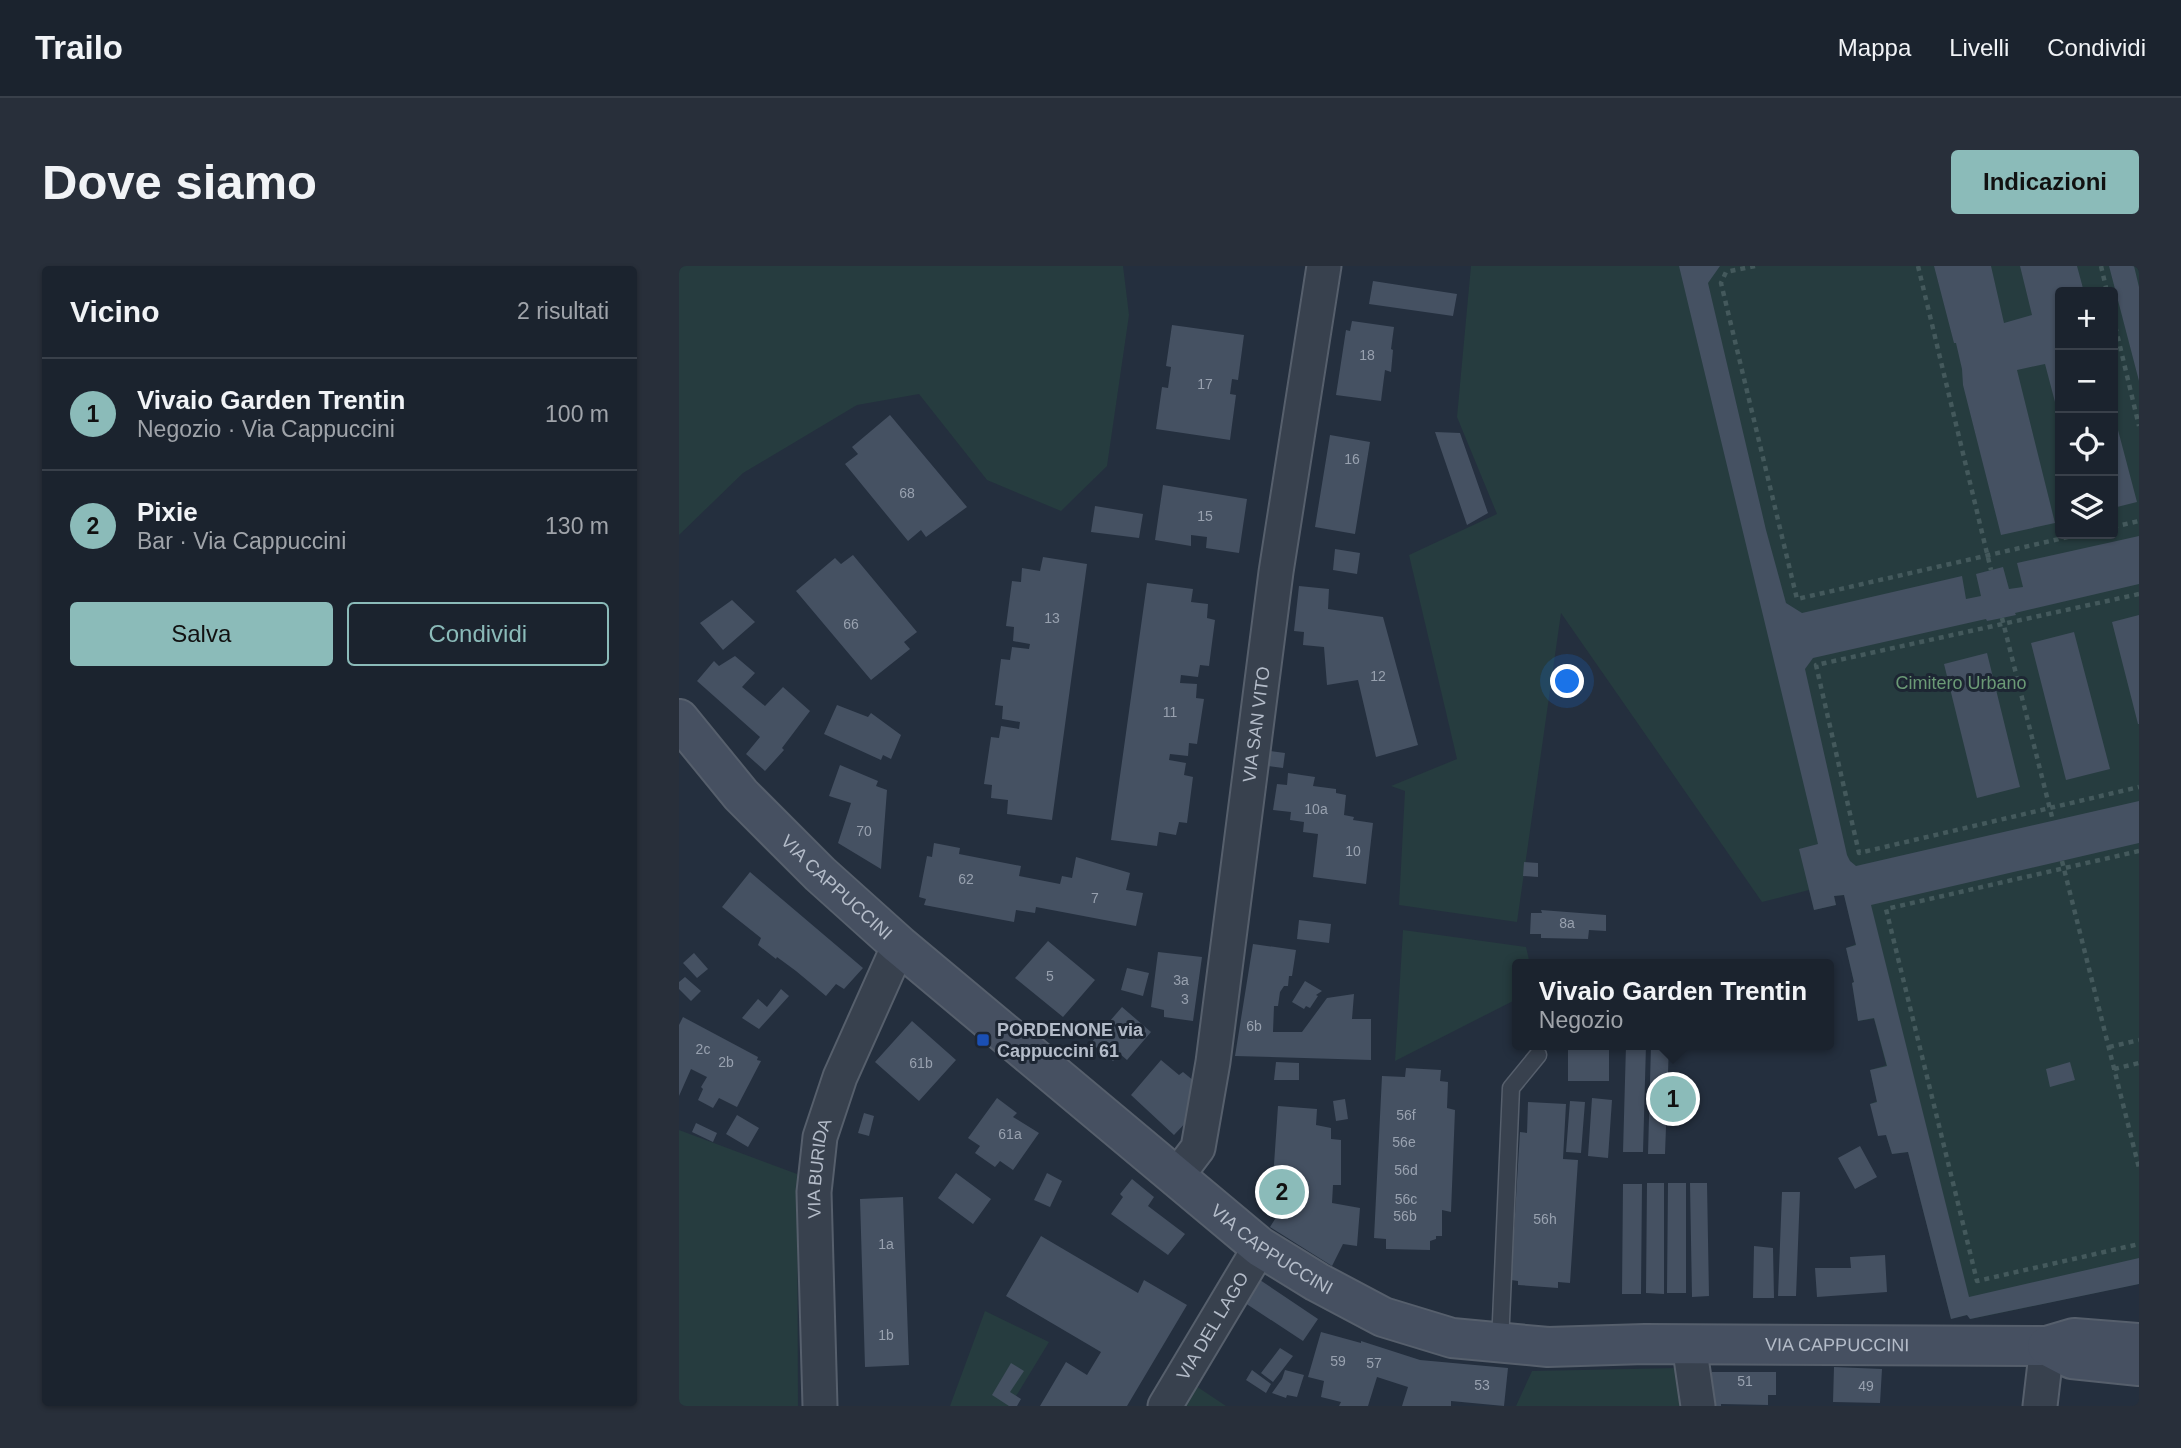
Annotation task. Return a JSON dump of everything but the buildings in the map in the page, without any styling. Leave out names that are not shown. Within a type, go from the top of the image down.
[{"type":"main road","name":"VIA CAPPUCCINI","points":[[679,719],[758,811],[820,874],[899,945],[1260,1247],[1317,1282],[1383,1317],[1452,1338],[1548,1347],[1689,1344],[2047,1346],[2074,1338],[2139,1343]]},
{"type":"main road","name":"VIA CAPPUCCINI","points":[[2047,1346],[2072,1359],[2139,1366]]},
{"type":"street","name":"VIA SAN VITO","points":[[1176,1177],[1198,1148],[1213,1062],[1276,572],[1324,266]]},
{"type":"street","name":"VIA BURIDA","points":[[820,1406],[814,1192],[820,1137],[840,1077],[899,945]]},
{"type":"street","name":"VIA DEL LAGO","points":[[1165,1406],[1260,1247]]},
{"type":"street","points":[[1689,1344],[1697,1406]]},
{"type":"street","points":[[2040,1406],[2047,1346]]},
{"type":"lane","points":[[1500,1344],[1511,1088],[1538,1055]]},
{"type":"path","points":[[1755,266],[1725,272],[1721,283],[1797,599],[2059,539]]},
{"type":"path","points":[[1919,266],[1991,570]]},
{"type":"path","points":[[2101,266],[2106,287]]},
{"type":"path","points":[[2118,338],[2139,426]]},
{"type":"path","points":[[2118,526],[2139,521]]},
{"type":"path","points":[[2139,594],[2002,621],[1816,665],[1859,853],[2139,787]]},
{"type":"path","points":[[2002,621],[2053,821]]},
{"type":"path","points":[[2139,851],[1886,909],[1977,1281],[2139,1244]]},
{"type":"path","points":[[2062,861],[2139,1168]]},
{"type":"path","points":[[2109,1047],[2139,1040]]},
{"type":"path","points":[[2114,1069],[2139,1063]]},
{"type":"green space","points":[[679,266],[1123,266],[1129,315],[1107,466],[1061,511],[987,480],[919,394],[857,405],[743,473],[679,535]]},
{"type":"green space","name":"Cimitero Urbano","points":[[1471,266],[2139,266],[2139,1284],[1971,1319],[1967,1315],[1951,1319],[1908,1152],[1892,1154],[1886,1135],[1870,1104],[1877,1101],[1870,1070],[1886,1065],[1874,1019],[1858,1021],[1854,982],[1846,948],[1856,944],[1844,895],[1834,896],[1836,905],[1814,910],[1809,890],[1762,902],[1561,613],[1517,922],[1399,905],[1405,791],[1391,786],[1457,759],[1409,555],[1497,514],[1457,417]]},
{"type":"green space","points":[[1403,930],[1526,947],[1529,959],[1512,959],[1512,1002],[1395,1061]]},
{"type":"green space","points":[[679,1130],[797,1174],[798,1406],[679,1406]]},
{"type":"green space","points":[[985,1311],[1049,1342],[1010,1406],[950,1406]]},
{"type":"green space","points":[[1679,1368],[1682,1406],[1516,1406],[1532,1371]]},
{"type":"green space","points":[[1190,1382],[1226,1406],[1176,1406]]},
{"type":"place","name":"PORDENONE via Cappuccini 61","points":[[983,1040]]},
{"type":"place","name":"Vivaio Garden Trentin","points":[[1673,1099]]},
{"type":"place","name":"Pixie","points":[[1282,1192]]}]
